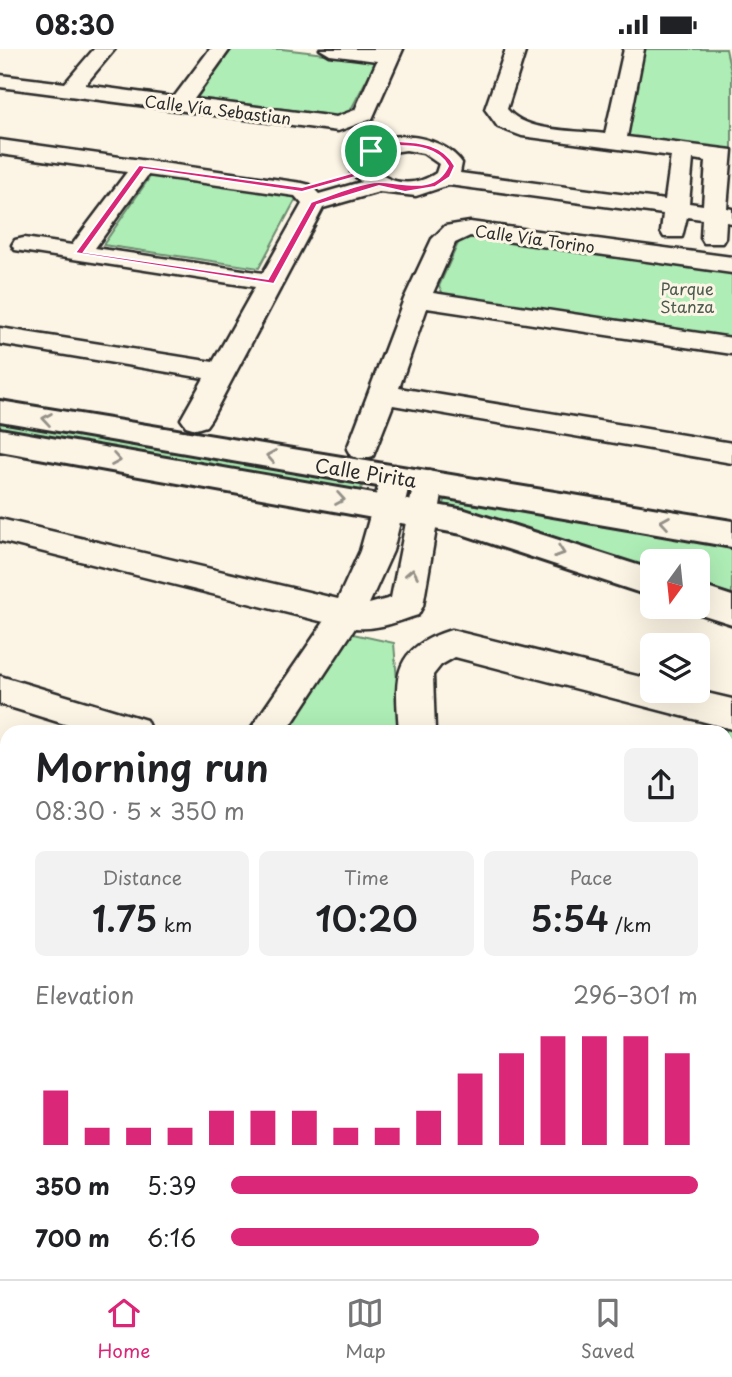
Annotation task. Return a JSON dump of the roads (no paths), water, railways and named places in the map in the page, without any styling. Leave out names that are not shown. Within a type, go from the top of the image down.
[{"type":"street","points":[[70,90],[105,49]]},
{"type":"street","points":[[180,104],[220,49]]},
{"type":"street","points":[[330,49],[391,53],[364,114],[397,143],[436,149],[448,170]]},
{"type":"street","points":[[516,49],[496,109],[498,115],[516,127],[725,156]]},
{"type":"street","points":[[615,141],[634,49]]},
{"type":"street","name":"Calle Vía Sebastian","points":[[0,81],[338,124],[364,114]]},
{"type":"street","points":[[338,124],[371,169],[419,188],[448,170],[724,206]]},
{"type":"street","points":[[0,169],[8,148],[142,167],[308,197],[371,169],[397,143]]},
{"type":"street","points":[[670,256],[683,151]]},
{"type":"street","name":"Calle Vía Torino","points":[[362,449],[417,299],[444,239],[463,229],[722,264],[725,156]]},
{"type":"street","points":[[79,253],[142,167]]},
{"type":"street","points":[[196,419],[271,282],[308,197]]},
{"type":"street","points":[[24,245],[271,282]]},
{"type":"street","points":[[417,299],[732,346]]},
{"type":"street","points":[[0,336],[221,372]]},
{"type":"street","points":[[382,394],[732,453]]},
{"type":"street","name":"Calle Pirita","points":[[0,411],[410,495],[525,540],[640,580]]},
{"type":"street","name":"Calle Pirita","points":[[0,440],[410,495],[732,534]]},
{"type":"street","points":[[0,530],[349,615],[373,617],[406,606],[410,495]]},
{"type":"street","points":[[271,725],[349,615],[374,560],[410,495]]},
{"type":"street","points":[[710,603],[732,610]]},
{"type":"street","points":[[417,725],[415,671],[429,655],[451,643],[732,714]]},
{"type":"street","points":[[0,690],[114,725]]},
{"type":"park label","name":"Parque Stanza","points":[[687,297]]}]
